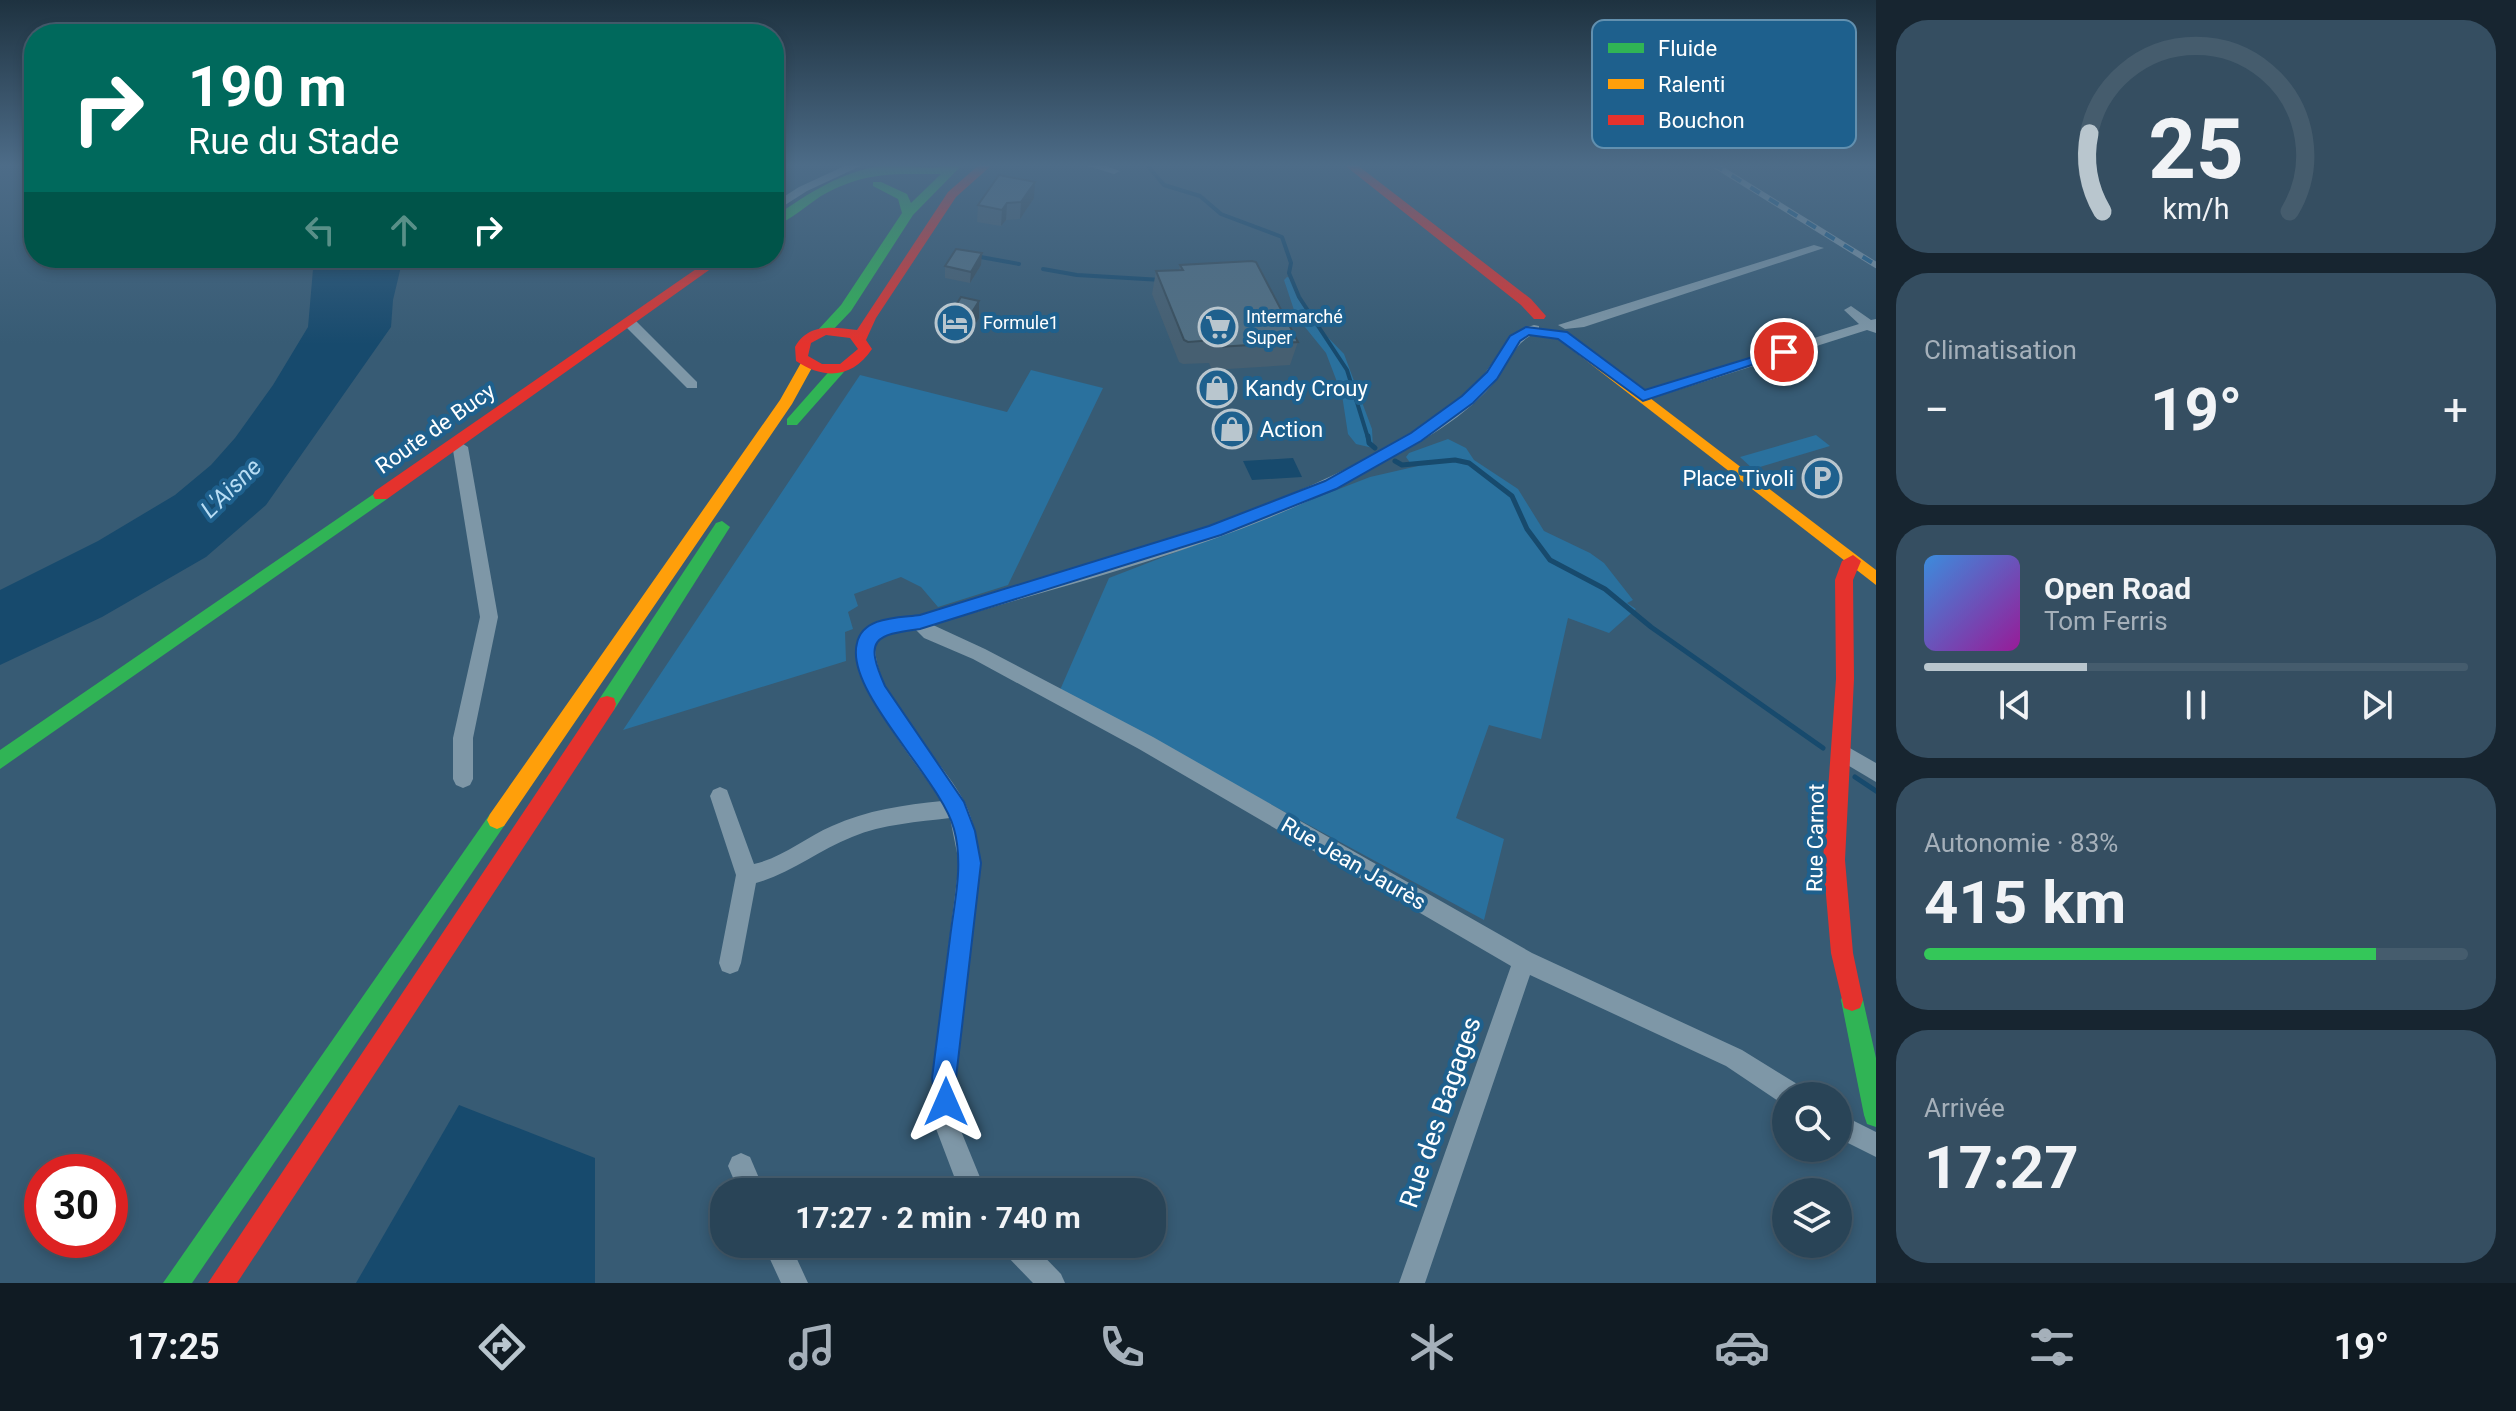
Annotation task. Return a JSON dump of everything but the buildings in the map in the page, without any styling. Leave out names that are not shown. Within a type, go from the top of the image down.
[{"type":"main road","points":[[824,331],[846,308],[901,224]]},
{"type":"main road","points":[[860,338],[869,318],[933,224]]},
{"type":"main road","points":[[1426,224],[1526,302],[1545,335],[1564,330],[1876,579]]},
{"type":"main road","name":"Route de Bucy","points":[[0,761],[706,268]]},
{"type":"main road","points":[[844,331],[860,338],[864,343],[864,355],[849,367],[827,370],[807,364],[801,358],[801,345],[814,334],[844,331]]},
{"type":"main road","points":[[176,1283],[626,636],[787,401],[807,364]]},
{"type":"main road","points":[[221,1283],[800,410],[838,370]]},
{"type":"main road","name":"Rue Carnot","points":[[1853,561],[1848,565],[1844,580],[1841,751],[1834,860],[1842,953],[1876,1115]]},
{"type":"street","points":[[1564,330],[1818,248]]},
{"type":"street","points":[[1851,310],[1873,326]]},
{"type":"street","points":[[629,322],[692,385]]},
{"type":"street","points":[[966,1178],[947,1126],[944,1078],[970,863],[965,831],[957,808],[877,690],[864,652],[873,633],[883,627],[920,622],[1215,531],[1331,485],[1416,437],[1468,400],[1492,375],[1515,339],[1536,322]]},
{"type":"street","points":[[1643,396],[1873,326]]},
{"type":"street","points":[[455,444],[460,447],[489,617],[463,738],[463,779]]},
{"type":"street","name":"Rue Jean Jaurès","points":[[920,622],[930,633],[979,654],[1146,743],[1524,961],[1734,1058],[1772,1082]]},
{"type":"street","points":[[1841,751],[1876,773]]},
{"type":"street","points":[[720,796],[747,875],[730,963]]},
{"type":"street","points":[[747,875],[766,873],[843,830],[893,816],[957,808]]},
{"type":"street","name":"Rue des Bagages","points":[[1412,1283],[1524,961]]},
{"type":"street","points":[[1852,1132],[1876,1145]]},
{"type":"street","points":[[741,1166],[746,1178]]},
{"type":"street","points":[[783,1258],[795,1283]]},
{"type":"street","points":[[1027,1258],[1052,1283]]},
{"type":"shaded area","points":[[1291,278],[1299,300],[1313,322],[1344,354],[1372,429],[1373,448],[1356,444],[1348,434],[1342,395],[1326,353],[1296,316],[1284,280]]},
{"type":"shaded area","points":[[1031,370],[1103,388],[1008,585],[938,607],[921,587],[901,577],[854,594],[858,606],[848,612],[853,629],[845,632],[846,661],[623,730],[860,375],[1007,412]]},
{"type":"shaded area","points":[[1816,435],[1830,446],[1753,469],[1740,457]]},
{"type":"shaded area","points":[[1448,439],[1466,448],[1474,460],[1518,489],[1544,531],[1604,563],[1633,600],[1627,603],[1636,609],[1609,633],[1568,618],[1541,739],[1489,725],[1456,818],[1504,839],[1484,920],[1060,690],[1109,578],[1370,477],[1418,466],[1411,464],[1406,457],[1409,453]]},
{"type":"water","name":"L'Aisne","points":[[313,268],[401,268],[391,327],[266,505],[206,557],[102,617],[0,665],[0,590],[98,541],[175,495],[211,465],[235,438],[273,385],[308,327]]},
{"type":"water","points":[[1293,458],[1302,477],[1252,480],[1243,461]]},
{"type":"water","points":[[459,1105],[595,1158],[595,1283],[356,1283]]},
{"type":"waterway","points":[[1247,224],[1282,237],[1291,263],[1289,273],[1299,297],[1347,370],[1368,438]]},
{"type":"waterway","points":[[975,256],[1019,264]]},
{"type":"waterway","points":[[1043,269],[1077,275],[1162,280]]},
{"type":"waterway","points":[[1368,436],[1369,443],[1375,448]]},
{"type":"waterway","points":[[1395,461],[1402,465],[1455,460],[1469,463],[1512,496],[1527,529],[1550,560],[1605,589],[1651,627],[1823,748]]},
{"type":"waterway","points":[[1855,777],[1876,791]]},
{"type":"railway","points":[[1810,224],[1876,265]]},
{"type":"traffic: fast","points":[[824,331],[846,308],[901,224]]},
{"type":"traffic: fast","points":[[792,422],[838,370]]},
{"type":"traffic: fast","points":[[0,761],[381,495]]},
{"type":"traffic: fast","points":[[607,704],[722,527]]},
{"type":"traffic: fast","points":[[176,1283],[497,820]]},
{"type":"traffic: fast","points":[[1852,1000],[1876,1115]]},
{"type":"traffic: slow","points":[[1562,335],[1876,579]]},
{"type":"traffic: slow","points":[[497,820],[787,401],[807,364]]},
{"type":"traffic: jam","points":[[860,338],[869,318],[933,224]]},
{"type":"traffic: jam","points":[[1426,224],[1526,302],[1539,316]]},
{"type":"traffic: jam","points":[[381,495],[706,268]]},
{"type":"traffic: jam","points":[[824,331],[854,334],[865,349],[845,368],[836,370],[809,364],[801,358],[802,347],[806,340],[824,331]]},
{"type":"traffic: jam","points":[[1852,1000],[1842,953],[1834,860],[1845,679],[1844,580],[1848,565],[1853,561]]},
{"type":"traffic: jam","points":[[221,1283],[607,704]]},
{"type":"place","name":"Formule1","points":[[955,323]]},
{"type":"place","name":"Intermarché Super","points":[[1218,327]]},
{"type":"place","name":"Kandy Crouy","points":[[1217,388]]},
{"type":"place","name":"Action","points":[[1232,429]]},
{"type":"place","name":"Place Tivoli","points":[[1822,478]]},
{"type":"route","points":[[946,1102],[944,1078],[970,863],[965,831],[957,808],[877,690],[864,652],[873,633],[883,627],[920,622],[1215,531],[1331,485],[1416,437],[1468,400],[1492,375],[1515,339],[1526,331],[1534,329],[1545,335],[1562,335],[1643,396],[1784,352]]}]
